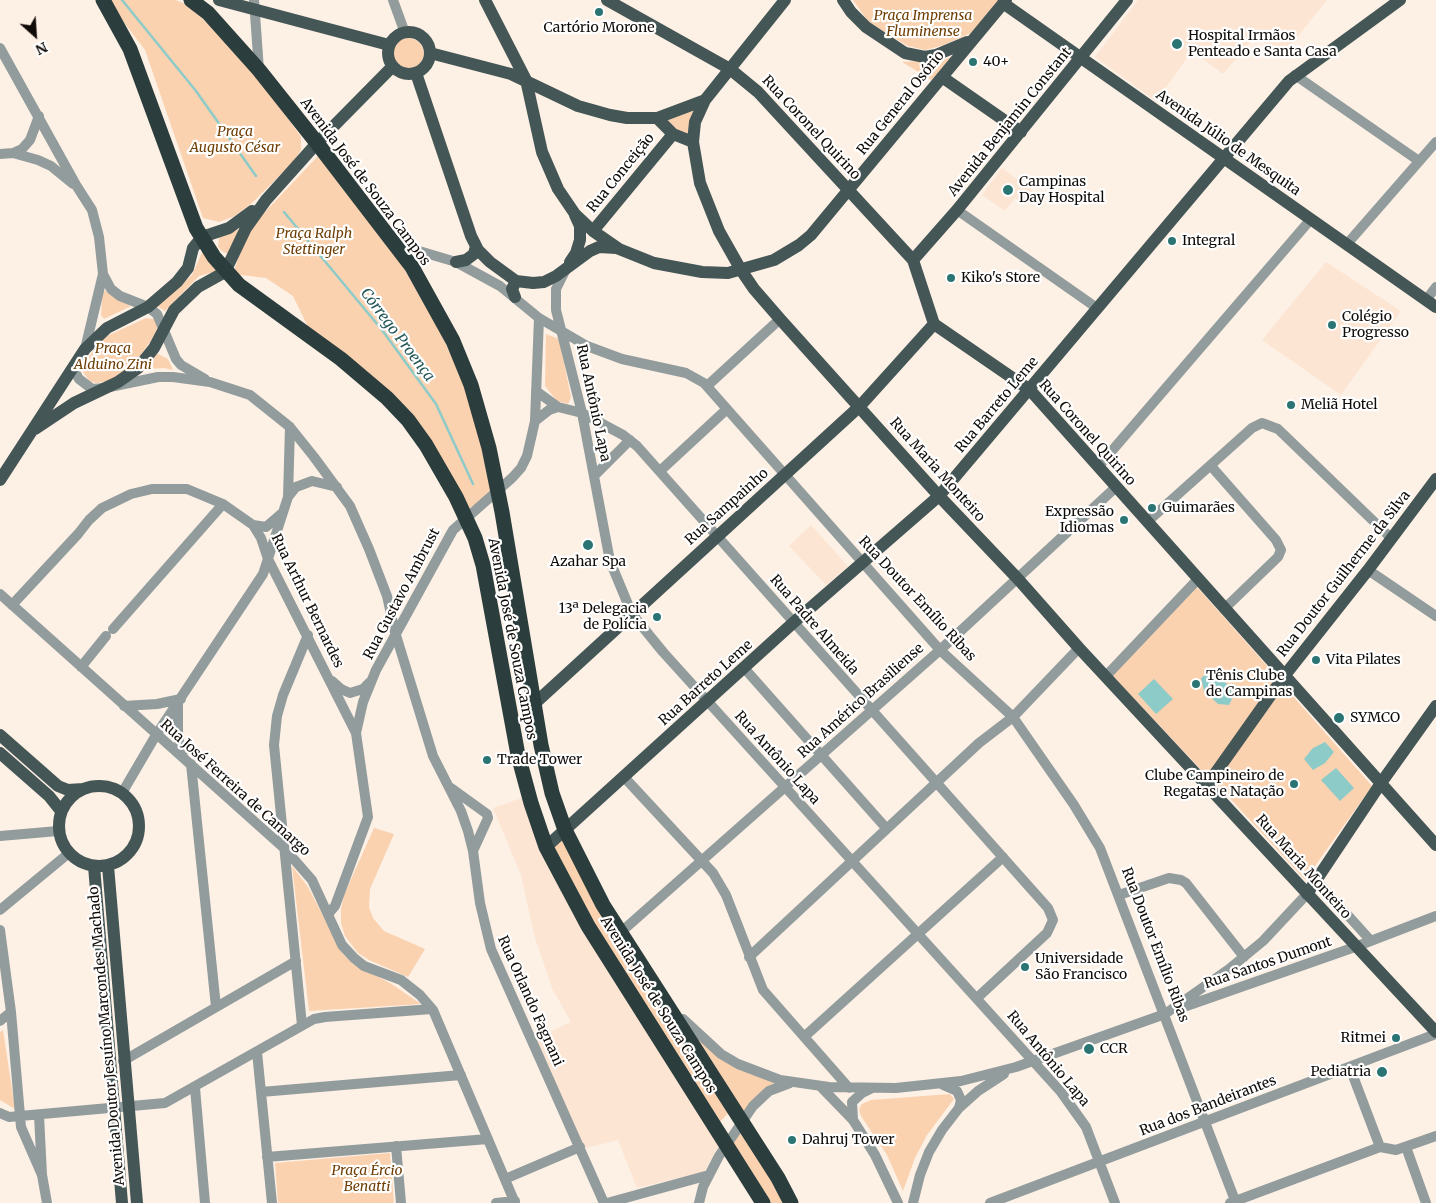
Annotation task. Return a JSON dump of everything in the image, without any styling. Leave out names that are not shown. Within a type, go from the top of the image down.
[{"type":"highway","name":"Avenida José de Souza Campos","points":[[103,0],[130,49],[193,222],[214,257],[225,272],[239,285],[363,375],[387,398],[408,420],[426,444],[466,516],[483,565],[525,785],[546,847],[588,926],[763,1203]]},
{"type":"highway","name":"Avenida José de Souza Campos","points":[[191,0],[208,13],[259,70],[412,267],[453,341],[471,385],[498,491],[533,705],[548,777],[565,830],[603,905],[791,1203]]},
{"type":"highway","points":[[499,650],[516,707],[522,710],[533,705]]},
{"type":"main road","points":[[219,0],[255,5],[389,45]]},
{"type":"main road","name":"Rua Coronel Quirino","points":[[610,0],[730,69],[758,92],[912,260],[934,324],[1030,390],[1197,580],[1285,675],[1436,845]]},
{"type":"main road","points":[[430,53],[526,80],[578,106],[610,115],[657,118],[704,100],[785,0]]},
{"type":"main road","points":[[844,0],[851,12],[866,27],[906,53],[925,57],[936,55],[952,50],[972,40]]},
{"type":"main road","name":"Avenida Benjamin Constant","points":[[912,260],[957,210],[1127,0]]},
{"type":"main road","name":"Rua Barreto Leme","points":[[546,847],[745,669],[793,623],[939,496],[1295,76],[1400,0]]},
{"type":"main road","name":"Rua General Osório","points":[[488,2],[526,80],[542,152],[558,189],[575,214],[593,231],[619,249],[654,263],[702,272],[728,273],[774,260],[800,246],[849,192],[1004,2]]},
{"type":"main road","name":"Avenida Júlio de Mesquita","points":[[1004,2],[1431,303]]},
{"type":"main road","points":[[405,33],[422,37],[430,53],[428,62],[423,69],[416,73],[403,74],[392,67],[388,60],[389,45],[398,35],[405,33]]},
{"type":"main road","points":[[35,429],[74,403],[130,375],[138,368],[154,348],[174,310],[201,284],[225,272],[246,228],[266,200],[392,67]]},
{"type":"main road","points":[[416,73],[476,246],[490,262],[516,281],[544,282],[599,247],[619,249]]},
{"type":"main road","points":[[942,77],[1021,132]]},
{"type":"main road","name":"Rua Maria Monteiro","points":[[704,100],[695,122],[693,142],[700,183],[719,231],[754,289],[939,496],[1018,578],[1079,648],[1436,1033]]},
{"type":"main road","points":[[657,118],[672,134],[693,142]]},
{"type":"main road","name":"Rua Conceição","points":[[593,231],[672,134]]},
{"type":"main road","points":[[0,480],[35,429],[85,349],[107,328],[148,306],[177,282],[188,268],[193,248],[202,237],[229,228],[266,200]]},
{"type":"main road","name":"Rua Conceição","points":[[566,268],[576,254],[580,240],[580,226],[575,214]]},
{"type":"main road","points":[[456,262],[466,260],[474,254],[476,246]]},
{"type":"main road","points":[[188,268],[201,284]]},
{"type":"main road","points":[[515,297],[512,289],[516,281]]},
{"type":"main road","name":"Rua Sampainho","points":[[533,705],[860,406],[934,324]]},
{"type":"main road","name":"Rua Doutor Guilherme da Silva","points":[[1207,785],[1285,675],[1436,480]]},
{"type":"main road","points":[[1307,894],[1381,783],[1436,706]]},
{"type":"main road","points":[[0,735],[58,786],[68,790],[96,786],[110,787],[122,793],[132,802],[138,814],[138,834],[130,852],[120,861],[108,866],[84,864],[68,854],[58,831],[61,810],[74,794],[83,789]]},
{"type":"main road","points":[[0,752],[49,796],[61,810]]},
{"type":"main road","name":"Avenida Doutor Jesuíno Marcondes Machado","points":[[94,866],[112,1109],[122,1203]]},
{"type":"main road","name":"Avenida Doutor Jesuíno Marcondes Machado","points":[[108,866],[123,1061],[137,1203]]},
{"type":"street","points":[[393,0],[405,33]]},
{"type":"street","points":[[255,5],[259,70]]},
{"type":"street","points":[[0,48],[76,186],[92,210],[99,237],[103,274],[85,349]]},
{"type":"street","points":[[1295,76],[1418,160]]},
{"type":"street","points":[[0,154],[13,153],[22,149],[30,140],[39,116]]},
{"type":"street","points":[[1347,244],[1418,160],[1436,142]]},
{"type":"street","points":[[13,153],[50,166],[76,186]]},
{"type":"street","points":[[50,166],[60,163],[62,158]]},
{"type":"street","points":[[957,210],[1097,308]]},
{"type":"street","points":[[1098,467],[1311,219]]},
{"type":"street","name":"Rua Doutor Emílio Ribas","points":[[385,234],[406,247],[456,262],[500,286],[539,318],[587,346],[622,359],[686,373],[707,386],[940,650],[1012,717],[1080,815],[1100,848],[1206,1121],[1233,1202]]},
{"type":"street","name":"Rua Antônio Lapa","points":[[566,268],[556,289],[555,299],[582,413],[610,561],[632,614],[785,788],[1034,1060],[1077,1114],[1092,1140],[1115,1203]]},
{"type":"street","points":[[103,274],[111,289],[120,296],[148,306],[160,319],[176,359],[210,382]]},
{"type":"street","points":[[1431,303],[1436,287]]},
{"type":"street","name":"Rua Gustavo Ambrust","points":[[356,733],[363,702],[372,680],[395,632],[452,530],[466,516],[498,491],[521,468],[531,445],[535,421],[539,318]]},
{"type":"street","points":[[707,386],[780,320]]},
{"type":"street","points":[[76,365],[75,372],[83,383],[92,389],[158,377],[210,382]]},
{"type":"street","name":"Rua Orlando Fagnani","points":[[210,382],[250,395],[290,428],[350,506],[387,596],[395,632],[433,756],[461,811],[473,851],[480,903],[491,949],[605,1203]]},
{"type":"street","points":[[536,391],[558,408]]},
{"type":"street","points":[[535,421],[549,410],[558,408]]},
{"type":"street","name":"Rua Padre Almeida","points":[[558,408],[582,413],[630,440],[660,471],[871,711],[1048,908],[1052,914],[1052,926],[1047,933],[977,998]]},
{"type":"street","points":[[660,471],[727,409]]},
{"type":"street","points":[[1147,522],[1252,428],[1262,423],[1278,429],[1392,539]]},
{"type":"street","points":[[122,793],[156,735],[263,574],[288,497],[290,428]]},
{"type":"street","points":[[594,476],[630,440]]},
{"type":"street","points":[[1211,466],[1276,540],[1281,550],[1278,557],[1224,609]]},
{"type":"street","points":[[288,497],[296,487],[312,481],[337,487]]},
{"type":"street","name":"Rua Américo Brasiliense","points":[[621,932],[940,650],[1116,487]]},
{"type":"street","name":"Rua Arthur Bernardes","points":[[12,605],[89,520],[102,508],[117,500],[152,489],[187,489],[223,504],[253,526],[261,538],[268,559],[356,733],[368,817],[334,906],[328,914]]},
{"type":"street","points":[[81,667],[223,504]]},
{"type":"street","points":[[253,526],[266,527],[274,523],[283,511]]},
{"type":"street","points":[[1368,570],[1436,616]]},
{"type":"street","points":[[1106,676],[1197,580]]},
{"type":"street","name":"Rua José Ferreira de Camargo","points":[[0,594],[284,848],[312,880],[342,944],[354,958],[364,966],[401,980],[420,995],[432,1009],[515,1202]]},
{"type":"street","points":[[302,1025],[275,767],[277,716],[283,695],[308,635]]},
{"type":"street","points":[[749,957],[886,828],[979,744],[1012,717],[1079,648]]},
{"type":"street","points":[[745,669],[886,828]]},
{"type":"street","points":[[328,676],[338,687],[350,693],[363,690],[372,680]]},
{"type":"street","points":[[124,706],[180,701]]},
{"type":"street","points":[[180,701],[177,730],[187,761],[216,1007]]},
{"type":"street","points":[[624,777],[713,873],[726,895],[763,990],[849,1088]]},
{"type":"street","points":[[448,786],[486,814],[488,818],[473,851]]},
{"type":"street","points":[[0,836],[58,831]]},
{"type":"street","points":[[0,910],[68,854]]},
{"type":"street","points":[[804,1038],[1003,857]]},
{"type":"street","points":[[1119,895],[1169,878],[1181,880],[1244,957]]},
{"type":"street","points":[[1317,881],[1371,941]]},
{"type":"street","points":[[1165,1014],[1221,975],[1263,941],[1307,894]]},
{"type":"street","name":"Rua Santos Dumont","points":[[1016,1068],[1355,947],[1436,916]]},
{"type":"street","points":[[0,930],[11,1012],[22,1132],[42,1175]]},
{"type":"street","points":[[123,1061],[296,961]]},
{"type":"street","points":[[1221,975],[1220,985],[1230,991]]},
{"type":"street","points":[[664,1001],[697,1035],[720,1054],[758,1073],[793,1082],[825,1087],[849,1088],[942,1085],[1016,1068]]},
{"type":"street","points":[[0,1113],[9,1117],[128,1108],[165,1103],[195,1088],[302,1025],[326,1017],[432,1009]]},
{"type":"street","points":[[0,1021],[11,1012]]},
{"type":"street","name":"Rua dos Bandeirantes","points":[[990,1203],[1350,1068],[1436,1033]]},
{"type":"street","points":[[258,1052],[272,1203]]},
{"type":"street","points":[[825,1087],[853,1120],[875,1155],[898,1202],[913,1199],[929,1152],[959,1108],[978,1091],[1016,1068]]},
{"type":"street","points":[[1350,1068],[1380,1147]]},
{"type":"street","points":[[825,1087],[833,1070]]},
{"type":"street","points":[[261,1092],[461,1075]]},
{"type":"street","points":[[698,1203],[709,1175],[727,1145],[762,1096],[778,1086],[793,1082]]},
{"type":"street","points":[[942,1085],[957,1091],[961,1100],[959,1108]]},
{"type":"street","points":[[195,1088],[206,1203]]},
{"type":"street","points":[[853,1120],[852,1102],[862,1093],[873,1088]]},
{"type":"street","points":[[39,1115],[42,1175],[47,1203]]},
{"type":"street","points":[[1233,1202],[1380,1147],[1389,1150],[1406,1147],[1436,1136]]},
{"type":"street","points":[[268,1157],[488,1139]]},
{"type":"street","points":[[396,1146],[401,1203]]},
{"type":"street","points":[[505,1179],[580,1147]]},
{"type":"street","points":[[1406,1147],[1426,1203]]},
{"type":"street","points":[[605,1203],[709,1175]]},
{"type":"street","points":[[496,1203],[515,1202]]},
{"type":"shaded area","name":"Hospital Irmãos Penteado e Santa Casa","points":[[1138,0],[1327,0],[1282,56],[1255,37],[1223,74],[1192,51],[1156,101],[1095,57]]},
{"type":"shaded area","name":"Campinas Day Hospital","points":[[1002,168],[1033,191],[1024,204],[1015,198],[1005,211],[982,195]]},
{"type":"shaded area","name":"Colégio Progresso","points":[[1326,262],[1401,311],[1341,395],[1262,340]]},
{"type":"shaded area","points":[[811,525],[848,566],[826,585],[789,546]]},
{"type":"shaded area","points":[[525,797],[720,1144],[704,1172],[637,1188],[618,1140],[585,1148],[532,1040],[571,1022],[552,988],[535,938],[521,875],[493,808]]},
{"type":"green space","name":"Praça Augusto César","points":[[107,0],[175,0],[186,4],[227,41],[280,107],[301,137],[301,150],[293,162],[253,202],[235,216],[219,222],[203,218],[145,50]]},
{"type":"green space","name":"Praça Imprensa Fluminense","points":[[853,0],[1002,0],[975,31],[944,45],[925,50],[908,46],[887,34],[867,20]]},
{"type":"green space","points":[[408,38],[414,39],[419,43],[423,48],[423,60],[419,65],[414,69],[408,70],[402,69],[397,65],[393,60],[392,54],[393,48],[397,43],[402,39]]},
{"type":"green space","points":[[959,53],[933,81],[902,62],[946,59]]},
{"type":"green space","points":[[697,108],[690,137],[685,136],[665,120]]},
{"type":"green space","name":"Praça Ralph Stettinger","points":[[318,156],[401,264],[434,320],[462,378],[494,492],[468,509],[423,428],[310,331],[293,296],[266,278],[233,274],[248,230]]},
{"type":"green space","points":[[241,229],[229,254],[223,252],[218,247],[219,236]]},
{"type":"green space","points":[[203,250],[217,271],[199,276],[165,311],[157,306],[192,275]]},
{"type":"green space","points":[[105,290],[131,306],[104,319],[101,315],[102,296]]},
{"type":"green space","name":"Praça Alduino Zini","points":[[146,318],[154,319],[158,326],[154,336],[135,363],[109,381],[90,382],[83,372],[84,364],[97,345],[107,336]]},
{"type":"green space","points":[[546,334],[559,339],[571,397],[568,404],[557,401],[545,386]]},
{"type":"green space","points":[[156,353],[168,359],[173,370],[164,368],[148,369],[146,366]]},
{"type":"green space","name":"Tênis Clube de Campinas","points":[[1196,586],[1277,677],[1207,776],[1112,675]]},
{"type":"green space","name":"Clube Campineiro de Regatas e Natação","points":[[1284,686],[1372,786],[1305,880],[1215,782]]},
{"type":"green space","points":[[374,828],[394,834],[370,889],[369,907],[373,918],[384,931],[425,949],[408,977],[369,960],[358,953],[345,936],[341,923],[344,895]]},
{"type":"green space","points":[[564,836],[731,1110],[718,1124],[674,1057],[550,847]]},
{"type":"green space","points":[[292,866],[308,887],[343,954],[353,964],[390,983],[421,1004],[309,1011]]},
{"type":"green space","points":[[3,1030],[15,1109],[0,1100],[0,1032]]},
{"type":"green space","points":[[698,1039],[775,1084],[743,1114],[694,1042]]},
{"type":"green space","points":[[950,1094],[954,1099],[927,1135],[915,1158],[903,1191],[887,1155],[861,1116],[859,1109],[862,1104],[871,1100]]},
{"type":"green space","points":[[742,1131],[788,1203],[767,1203],[731,1146]]},
{"type":"green space","name":"Praça Ércio Benatti","points":[[390,1153],[394,1203],[278,1203],[275,1163]]},
{"type":"water","points":[[1210,672],[1219,676],[1230,687],[1233,697],[1229,705],[1218,704],[1204,691],[1201,678]]},
{"type":"water","points":[[1154,679],[1173,699],[1156,714],[1138,694]]},
{"type":"water","points":[[1325,742],[1334,752],[1325,763],[1313,770],[1304,759],[1313,748]]},
{"type":"water","points":[[1336,768],[1354,788],[1340,801],[1321,780]]},
{"type":"waterway","name":"Córrego Proença","points":[[122,0],[196,91],[256,176]]},
{"type":"waterway","name":"Córrego Proença","points":[[284,212],[382,330],[436,404],[473,484]]},
{"type":"place","name":"Cartório Morone","points":[[599,12]]},
{"type":"place","name":"Hospital Irmãos Penteado e Santa Casa","points":[[1177,44]]},
{"type":"place","name":"40+","points":[[973,62]]},
{"type":"place","name":"Campinas Day Hospital","points":[[1008,190]]},
{"type":"place","name":"Integral","points":[[1172,241]]},
{"type":"place","name":"Kiko's Store","points":[[951,278]]},
{"type":"place","name":"Colégio Progresso","points":[[1332,325]]},
{"type":"place","name":"Meliã Hotel","points":[[1291,405]]},
{"type":"place","name":"Guimarães","points":[[1152,508]]},
{"type":"place","name":"Expressão Idiomas","points":[[1124,520]]},
{"type":"place","name":"Azahar Spa","points":[[588,545]]},
{"type":"place","name":"13ª Delegacia de Polícia","points":[[657,617]]},
{"type":"place","name":"Vita Pilates","points":[[1316,660]]},
{"type":"place","name":"Tênis Clube de Campinas","points":[[1196,684]]},
{"type":"place","name":"SYMCO","points":[[1339,718]]},
{"type":"place","name":"Trade Tower","points":[[487,760]]},
{"type":"place","name":"Clube Campineiro de Regatas e Natação","points":[[1294,784]]},
{"type":"place","name":"Universidade São Francisco","points":[[1025,967]]},
{"type":"place","name":"Ritmei","points":[[1396,1038]]},
{"type":"place","name":"CCR","points":[[1089,1049]]},
{"type":"place","name":"Pediatria","points":[[1382,1072]]},
{"type":"place","name":"Dahruj Tower","points":[[792,1140]]}]
